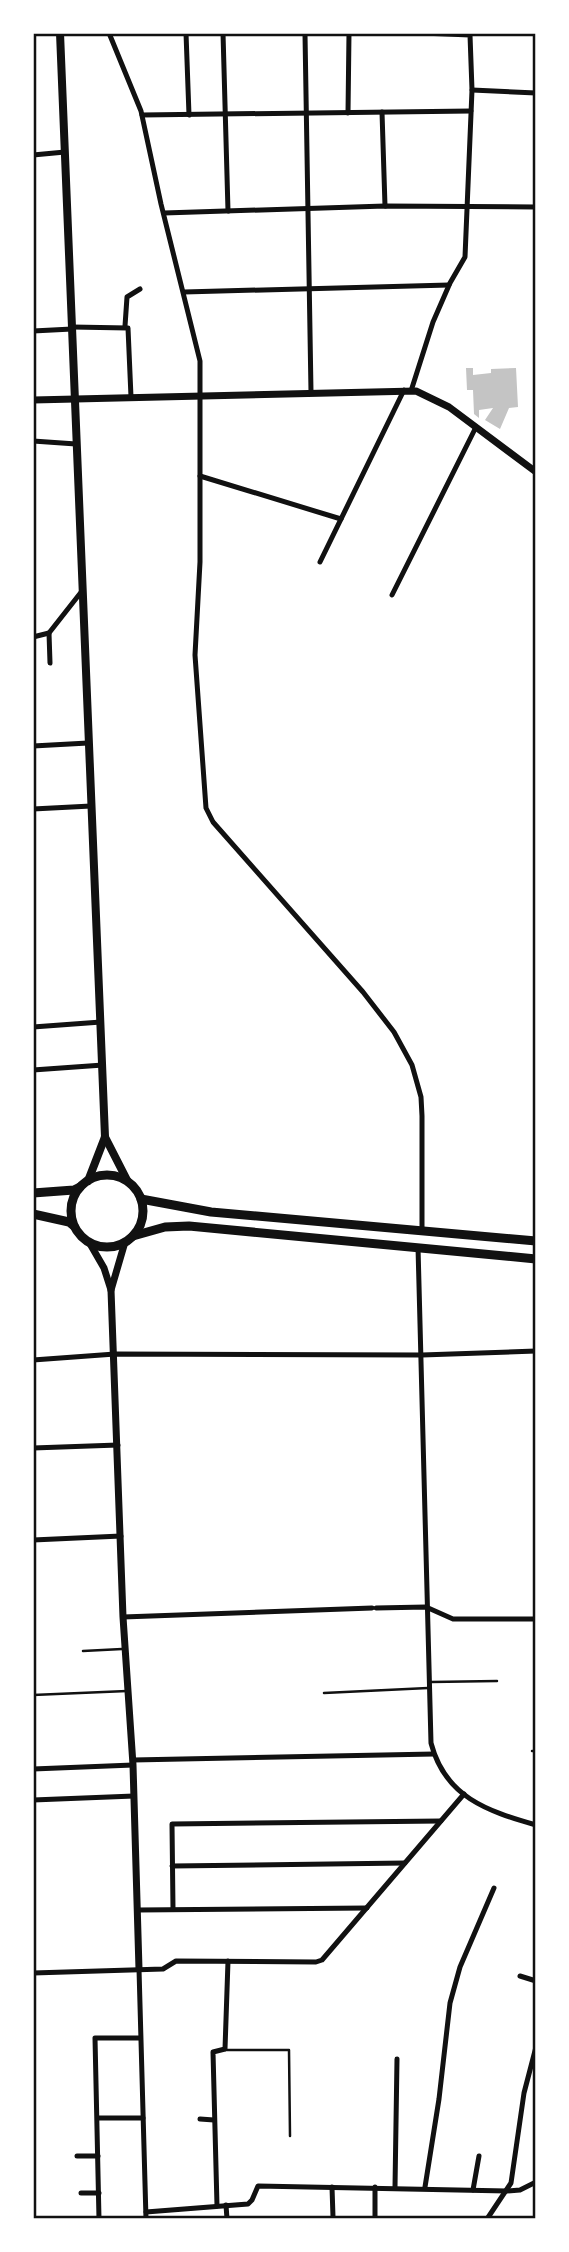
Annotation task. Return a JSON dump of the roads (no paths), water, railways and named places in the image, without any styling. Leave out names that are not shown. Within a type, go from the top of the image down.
[{"type":"main road","points":[[60,33],[105,1137],[88,1181]]},
{"type":"main road","points":[[105,1137],[128,1182],[141,1199],[142,1218],[129,1239]]},
{"type":"main road","points":[[74,1226],[71,1206],[80,1188],[88,1181],[108,1175],[128,1182]]},
{"type":"main road","points":[[33,1193],[80,1188]]},
{"type":"main road","points":[[141,1199],[211,1212],[536,1241]]},
{"type":"main road","points":[[33,1214],[69,1222],[89,1242],[107,1247],[165,1227],[188,1226],[536,1259]]},
{"type":"street","points":[[109,33],[142,115],[200,361],[200,562],[195,655],[206,808],[212,822],[363,992],[394,1032],[412,1065],[421,1097],[422,1230]]},
{"type":"street","points":[[186,33],[189,115]]},
{"type":"street","points":[[223,33],[228,211]]},
{"type":"street","points":[[348,113],[349,33]]},
{"type":"street","points":[[320,562],[407,390],[449,285],[466,257],[472,90],[470,35],[422,33]]},
{"type":"street","points":[[305,34],[311,392]]},
{"type":"street","points":[[472,90],[536,93]]},
{"type":"street","points":[[142,115],[471,111]]},
{"type":"street","points":[[382,112],[385,206]]},
{"type":"street","points":[[33,155],[66,152]]},
{"type":"street","points":[[164,213],[385,206],[536,207]]},
{"type":"street","points":[[184,292],[449,285]]},
{"type":"street","points":[[131,397],[129,331],[125,326],[127,297],[139,289]]},
{"type":"street","points":[[33,331],[125,326]]},
{"type":"street","points":[[33,400],[407,390],[438,400],[536,472]]},
{"type":"street","points":[[392,595],[476,427]]},
{"type":"street","points":[[33,441],[76,444]]},
{"type":"street","points":[[200,476],[341,519]]},
{"type":"street","points":[[33,637],[48,633],[82,589]]},
{"type":"street","points":[[48,633],[50,663]]},
{"type":"street","points":[[33,746],[89,743]]},
{"type":"street","points":[[33,809],[91,806]]},
{"type":"street","points":[[33,1027],[101,1022]]},
{"type":"street","points":[[33,1070],[103,1065]]},
{"type":"street","points":[[111,1290],[129,1239]]},
{"type":"street","points":[[89,1242],[104,1268],[111,1290],[115,1354],[123,1617],[133,1762],[146,2215],[249,2203],[258,2186],[520,2190],[536,2182]]},
{"type":"street","points":[[418,1247],[428,1686],[434,1754],[445,1778],[464,1794],[488,1810],[536,1825]]},
{"type":"street","points":[[33,1360],[115,1354],[422,1355],[536,1351]]},
{"type":"street","points":[[33,1448],[118,1445]]},
{"type":"street","points":[[33,1540],[121,1536]]},
{"type":"street","points":[[123,1617],[426,1607],[453,1619],[536,1619]]},
{"type":"street","points":[[33,1769],[133,1762],[434,1754]]},
{"type":"street","points":[[33,1973],[163,1969],[176,1961],[322,1960],[464,1794]]},
{"type":"street","points":[[33,1800],[134,1796]]},
{"type":"street","points":[[173,1909],[172,1824],[441,1821]]},
{"type":"street","points":[[172,1866],[405,1863]]},
{"type":"street","points":[[425,2187],[433,2144],[450,2003],[460,1967],[494,1888]]},
{"type":"street","points":[[138,1909],[367,1908]]},
{"type":"street","points":[[218,2206],[213,2052],[225,2050],[228,1961]]},
{"type":"street","points":[[520,1976],[536,1982]]},
{"type":"street","points":[[99,2219],[95,2038],[140,2038]]},
{"type":"street","points":[[487,2219],[512,2179],[527,2074],[536,2047]]},
{"type":"street","points":[[395,2187],[397,2059]]},
{"type":"street","points":[[527,2074],[536,2073]]},
{"type":"street","points":[[98,2118],[143,2118]]},
{"type":"street","points":[[200,2119],[214,2120]]},
{"type":"street","points":[[78,2156],[98,2156]]},
{"type":"street","points":[[473,2190],[479,2156]]},
{"type":"street","points":[[331,2219],[332,2187]]},
{"type":"street","points":[[375,2187],[375,2219]]},
{"type":"street","points":[[81,2193],[99,2193]]},
{"type":"street","points":[[226,2205],[227,2219]]},
{"type":"lane","points":[[83,1651],[125,1649]]},
{"type":"lane","points":[[324,1693],[497,1681]]},
{"type":"lane","points":[[33,1695],[127,1691]]},
{"type":"lane","points":[[225,2050],[289,2050],[290,2136]]}]
